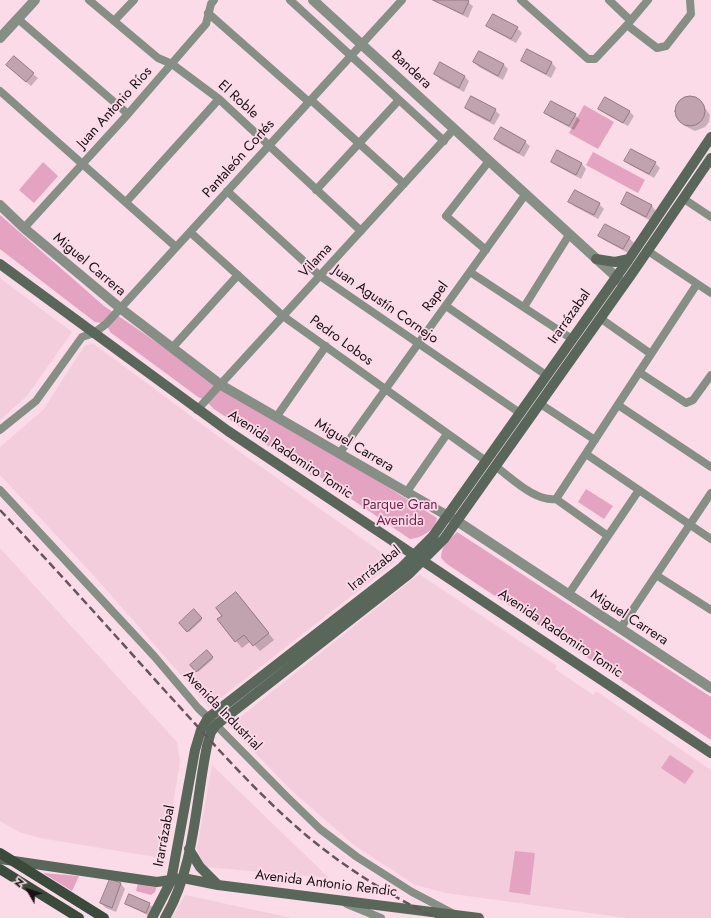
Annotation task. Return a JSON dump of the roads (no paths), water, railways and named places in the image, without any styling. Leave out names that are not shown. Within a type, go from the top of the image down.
[{"type":"main road","name":"Irarrázabal","points":[[419,558],[457,521],[520,413],[710,141]]},
{"type":"main road","name":"Irarrázabal","points":[[152,918],[170,881],[195,750],[201,730],[409,574],[433,536],[448,516],[539,403],[648,251],[711,158]]},
{"type":"main road","points":[[596,259],[615,262],[629,259]]},
{"type":"main road","name":"Avenida Radomiro Tomic","points":[[0,264],[197,410],[711,752]]},
{"type":"main road","name":"Irarrázabal","points":[[165,918],[176,898],[183,878],[207,746],[212,732],[212,722]]},
{"type":"main road","points":[[189,849],[200,867],[218,884]]},
{"type":"main road","points":[[0,852],[104,918]]},
{"type":"main road","name":"Avenida Antonio Rendic","points":[[0,852],[34,860],[156,876],[170,881]]},
{"type":"main road","name":"Avenida Antonio Rendic","points":[[0,859],[157,882],[183,878],[218,884],[479,918]]},
{"type":"main road","points":[[0,869],[79,918]]},
{"type":"street","points":[[0,38],[35,0]]},
{"type":"street","name":"El Roble","points":[[89,0],[158,58],[172,64],[219,99],[361,231]]},
{"type":"street","points":[[114,22],[134,0]]},
{"type":"street","name":"Juan Antonio Ríos","points":[[24,228],[128,114],[206,24],[211,4],[214,0]]},
{"type":"street","points":[[290,0],[444,142]]},
{"type":"street","name":"Bandera","points":[[313,0],[624,284]]},
{"type":"street","name":"Pantaleón Cortés","points":[[0,430],[36,400],[82,337],[94,333],[106,324],[402,0]]},
{"type":"street","points":[[521,0],[588,59],[595,59],[648,0]]},
{"type":"street","points":[[609,0],[629,22],[657,48],[666,46],[691,14],[690,0]]},
{"type":"street","points":[[208,13],[359,143],[404,184]]},
{"type":"street","points":[[18,19],[128,114]]},
{"type":"street","points":[[0,91],[176,246]]},
{"type":"street","points":[[126,202],[219,99]]},
{"type":"street","points":[[316,190],[398,100]]},
{"type":"street","name":"Vilama","points":[[197,410],[454,130]]},
{"type":"street","points":[[486,250],[446,216],[489,162]]},
{"type":"street","name":"Juan Agustín Cornejo","points":[[227,191],[320,276],[520,413]]},
{"type":"street","name":"Rapel","points":[[339,454],[525,195]]},
{"type":"street","points":[[684,199],[711,217]]},
{"type":"street","name":"Miguel Carrera","points":[[0,206],[24,228],[120,308],[222,384],[339,454],[457,521],[711,688]]},
{"type":"street","name":"Pedro Lobos","points":[[190,232],[283,316],[447,434],[534,494],[549,500],[556,499]]},
{"type":"street","points":[[524,307],[569,235]]},
{"type":"street","points":[[648,251],[711,293]]},
{"type":"street","points":[[470,272],[572,339]]},
{"type":"street","points":[[172,347],[238,276]]},
{"type":"street","points":[[608,536],[556,499],[697,284]]},
{"type":"street","points":[[446,306],[546,375]]},
{"type":"street","points":[[600,318],[651,354]]},
{"type":"street","points":[[277,416],[326,346]]},
{"type":"street","points":[[639,372],[683,402],[691,402],[711,375]]},
{"type":"street","points":[[539,403],[595,440]]},
{"type":"street","points":[[618,405],[711,467]]},
{"type":"street","points":[[406,493],[447,434]]},
{"type":"street","points":[[586,454],[711,539]]},
{"type":"street","name":"Avenida Industrial","points":[[0,490],[154,656],[212,722],[320,829],[356,857],[412,892],[454,915]]},
{"type":"street","points":[[568,595],[639,490]]},
{"type":"street","points":[[620,629],[711,493]]},
{"type":"street","points":[[656,575],[711,610]]},
{"type":"street","points":[[337,900],[381,918]]},
{"type":"railway","points":[[0,510],[252,785],[288,820],[353,871],[402,901],[437,918]]},
{"type":"park label","name":"Parque Gran Avenida","points":[[400,514]]}]
